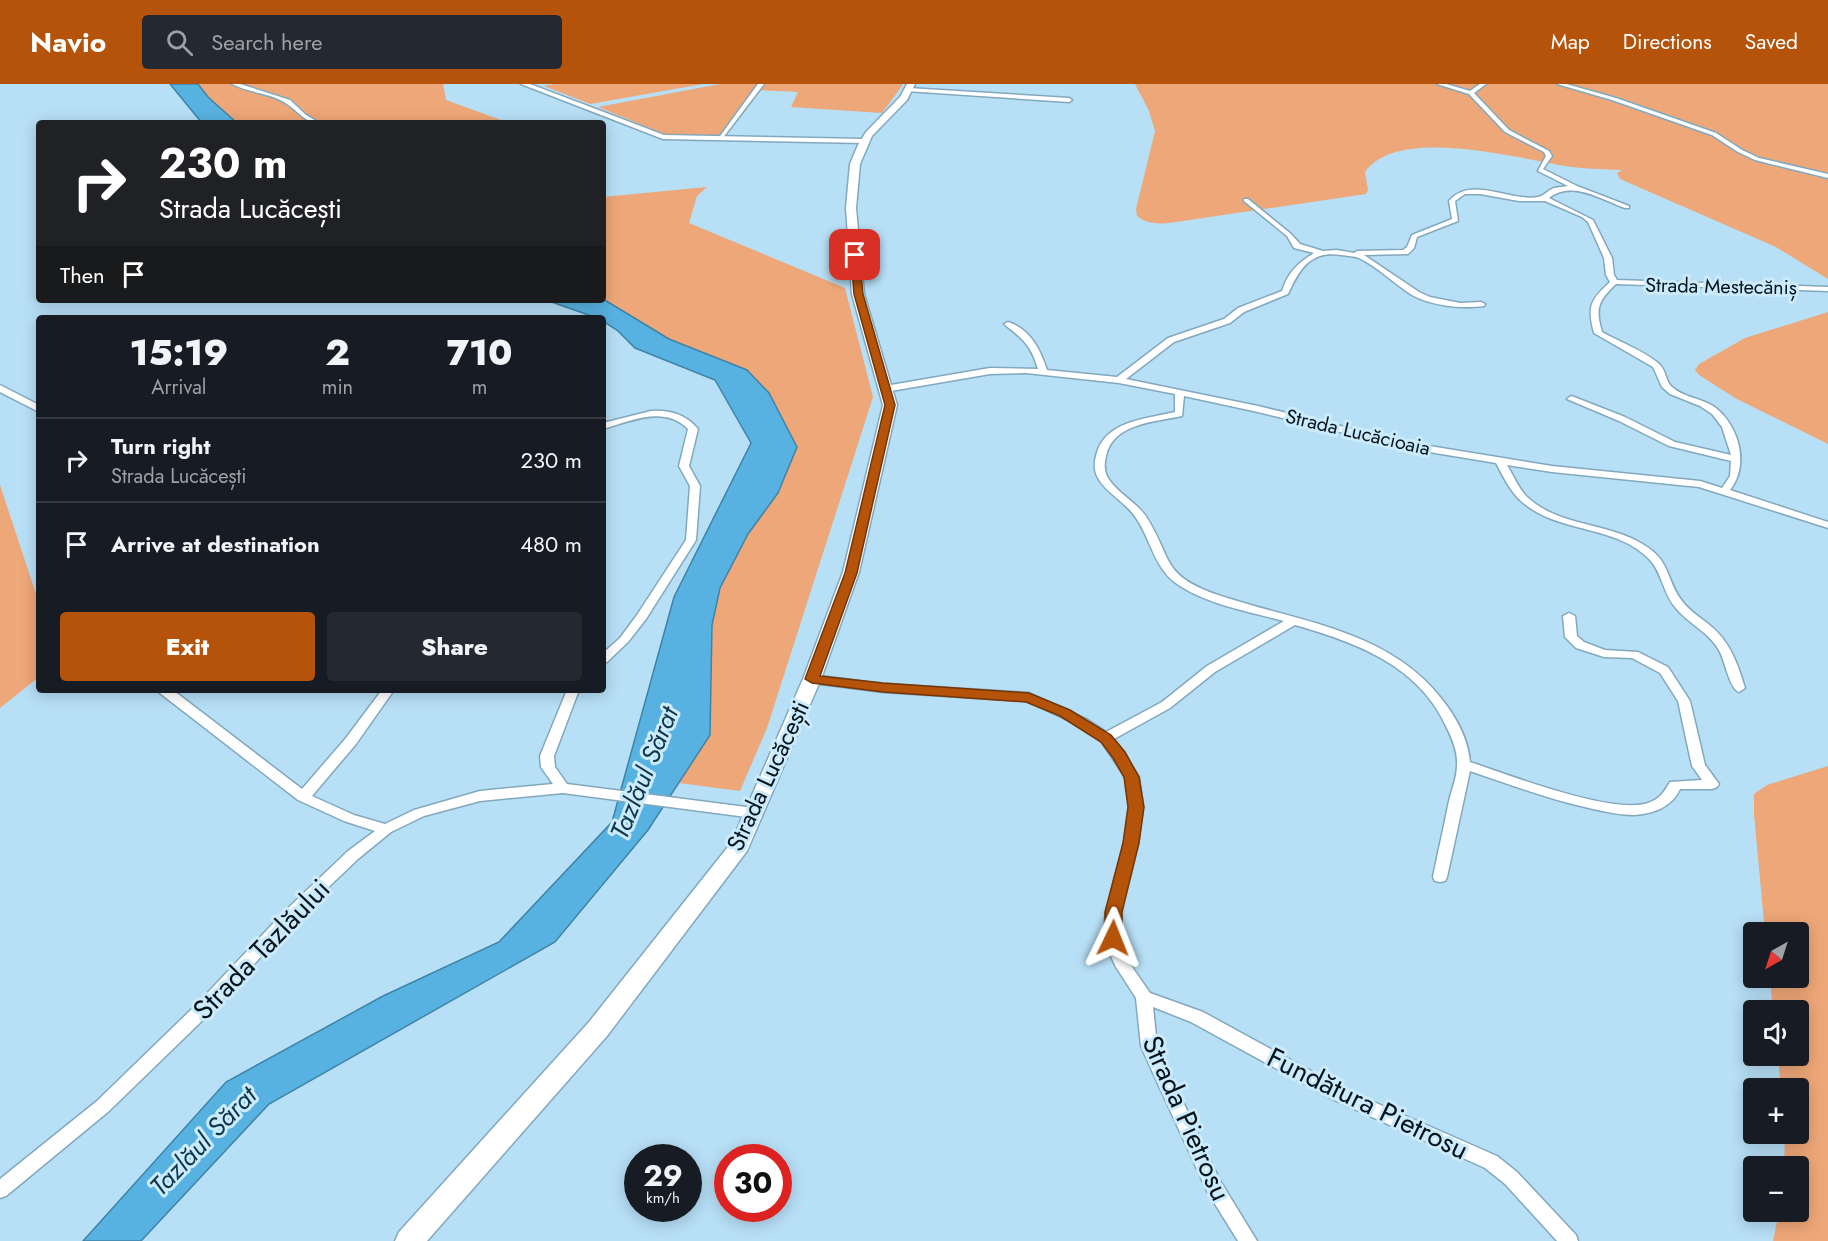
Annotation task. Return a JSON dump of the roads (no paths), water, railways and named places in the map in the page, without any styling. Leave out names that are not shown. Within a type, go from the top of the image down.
[{"type":"main road","points":[[864,141],[899,104],[910,87]]},
{"type":"main road","name":"Strada Lucăcești","points":[[409,1241],[598,1029],[740,846],[812,679],[851,573],[890,405],[858,294],[851,208],[855,164],[864,141]]},
{"type":"street","points":[[235,84],[288,101],[311,120]]},
{"type":"street","points":[[524,84],[652,134],[669,137],[864,141]]},
{"type":"street","points":[[720,138],[761,84]]},
{"type":"street","points":[[1471,93],[1483,84]]},
{"type":"street","points":[[1560,84],[1614,99],[1714,134],[1740,151],[1774,164],[1828,176]]},
{"type":"street","points":[[1443,85],[1477,88]]},
{"type":"street","points":[[1443,85],[1471,93],[1510,134],[1546,151],[1549,156],[1540,170],[1575,187],[1627,207]]},
{"type":"street","points":[[910,87],[1069,100]]},
{"type":"street","points":[[1545,199],[1545,196],[1555,190],[1575,187]]},
{"type":"street","points":[[1246,200],[1289,235],[1297,246],[1324,252],[1405,252],[1410,248],[1412,238],[1417,234],[1456,220],[1452,201],[1455,196],[1463,193],[1481,192],[1518,199],[1545,199],[1584,216],[1591,221],[1608,258],[1610,275],[1614,282],[1600,292],[1594,306],[1598,333],[1656,365],[1663,374],[1669,390],[1713,410],[1730,438],[1737,459],[1735,474],[1725,490]]},
{"type":"street","points":[[1119,380],[1171,340],[1227,321],[1241,310],[1285,292],[1289,280],[1300,265],[1314,255],[1324,252]]},
{"type":"street","points":[[1344,252],[1366,259],[1428,300],[1460,305],[1480,304]]},
{"type":"street","name":"Strada Mestecăniș","points":[[1614,282],[1828,289]]},
{"type":"street","points":[[1008,324],[1025,334],[1036,351],[1043,370]]},
{"type":"street","name":"Strada Lucăcioaia","points":[[885,389],[990,371],[1043,370],[1119,380],[1411,446],[1552,469],[1688,481],[1725,490],[1828,525]]},
{"type":"street","points":[[0,388],[36,407]]},
{"type":"street","points":[[1180,392],[1179,414],[1128,426],[1108,438],[1100,466],[1102,479],[1141,516],[1162,564],[1180,583],[1218,599],[1328,630],[1375,648],[1408,668],[1430,689],[1453,724],[1464,765],[1440,877]]},
{"type":"street","points":[[1571,399],[1612,415],[1672,444],[1737,459]]},
{"type":"street","points":[[606,425],[668,413],[687,421],[693,429],[684,466],[695,486],[691,540],[642,617],[606,656]]},
{"type":"street","points":[[1500,460],[1520,494],[1532,506],[1562,519],[1628,540],[1650,552],[1663,568],[1668,586],[1678,604],[1725,648],[1739,688]]},
{"type":"street","points":[[1464,765],[1574,799],[1627,810],[1642,809],[1666,801],[1674,792],[1675,785],[1712,784],[1709,776],[1699,766],[1684,701],[1664,670],[1634,655],[1604,653],[1580,645],[1571,637],[1569,616]]},
{"type":"street","points":[[1106,738],[1166,705],[1211,669],[1293,621]]},
{"type":"street","name":"Strada Pietrosu","points":[[812,679],[883,688],[1029,697],[1065,713],[1106,738],[1120,756],[1132,777],[1136,807],[1131,843],[1113,912],[1113,938],[1121,963],[1144,996],[1149,1046],[1206,1170],[1225,1207],[1248,1241]]},
{"type":"street","points":[[167,693],[303,797],[349,818],[386,829]]},
{"type":"street","points":[[303,797],[351,741],[386,693]]},
{"type":"street","points":[[562,788],[548,767],[547,756],[572,693]]},
{"type":"street","name":"Strada Tazlăului","points":[[0,1190],[103,1106],[203,1009],[290,916],[353,855],[386,829],[419,813],[480,796],[562,788],[754,813]]},
{"type":"street","name":"Fundătura Pietrosu","points":[[1144,996],[1197,1017],[1338,1094],[1491,1162],[1516,1184],[1569,1241]]},
{"type":"water","points":[[170,84],[198,84],[208,97],[234,120],[200,120]]},
{"type":"water","name":"Tazlăul Sărat","points":[[606,301],[669,339],[747,370],[769,393],[797,447],[778,493],[748,534],[720,588],[712,625],[710,735],[648,830],[555,942],[269,1104],[141,1241],[83,1241],[226,1082],[383,996],[499,942],[612,822],[674,597],[751,443],[715,380],[635,348],[606,323],[606,315],[588,315],[554,303],[606,303]]}]
